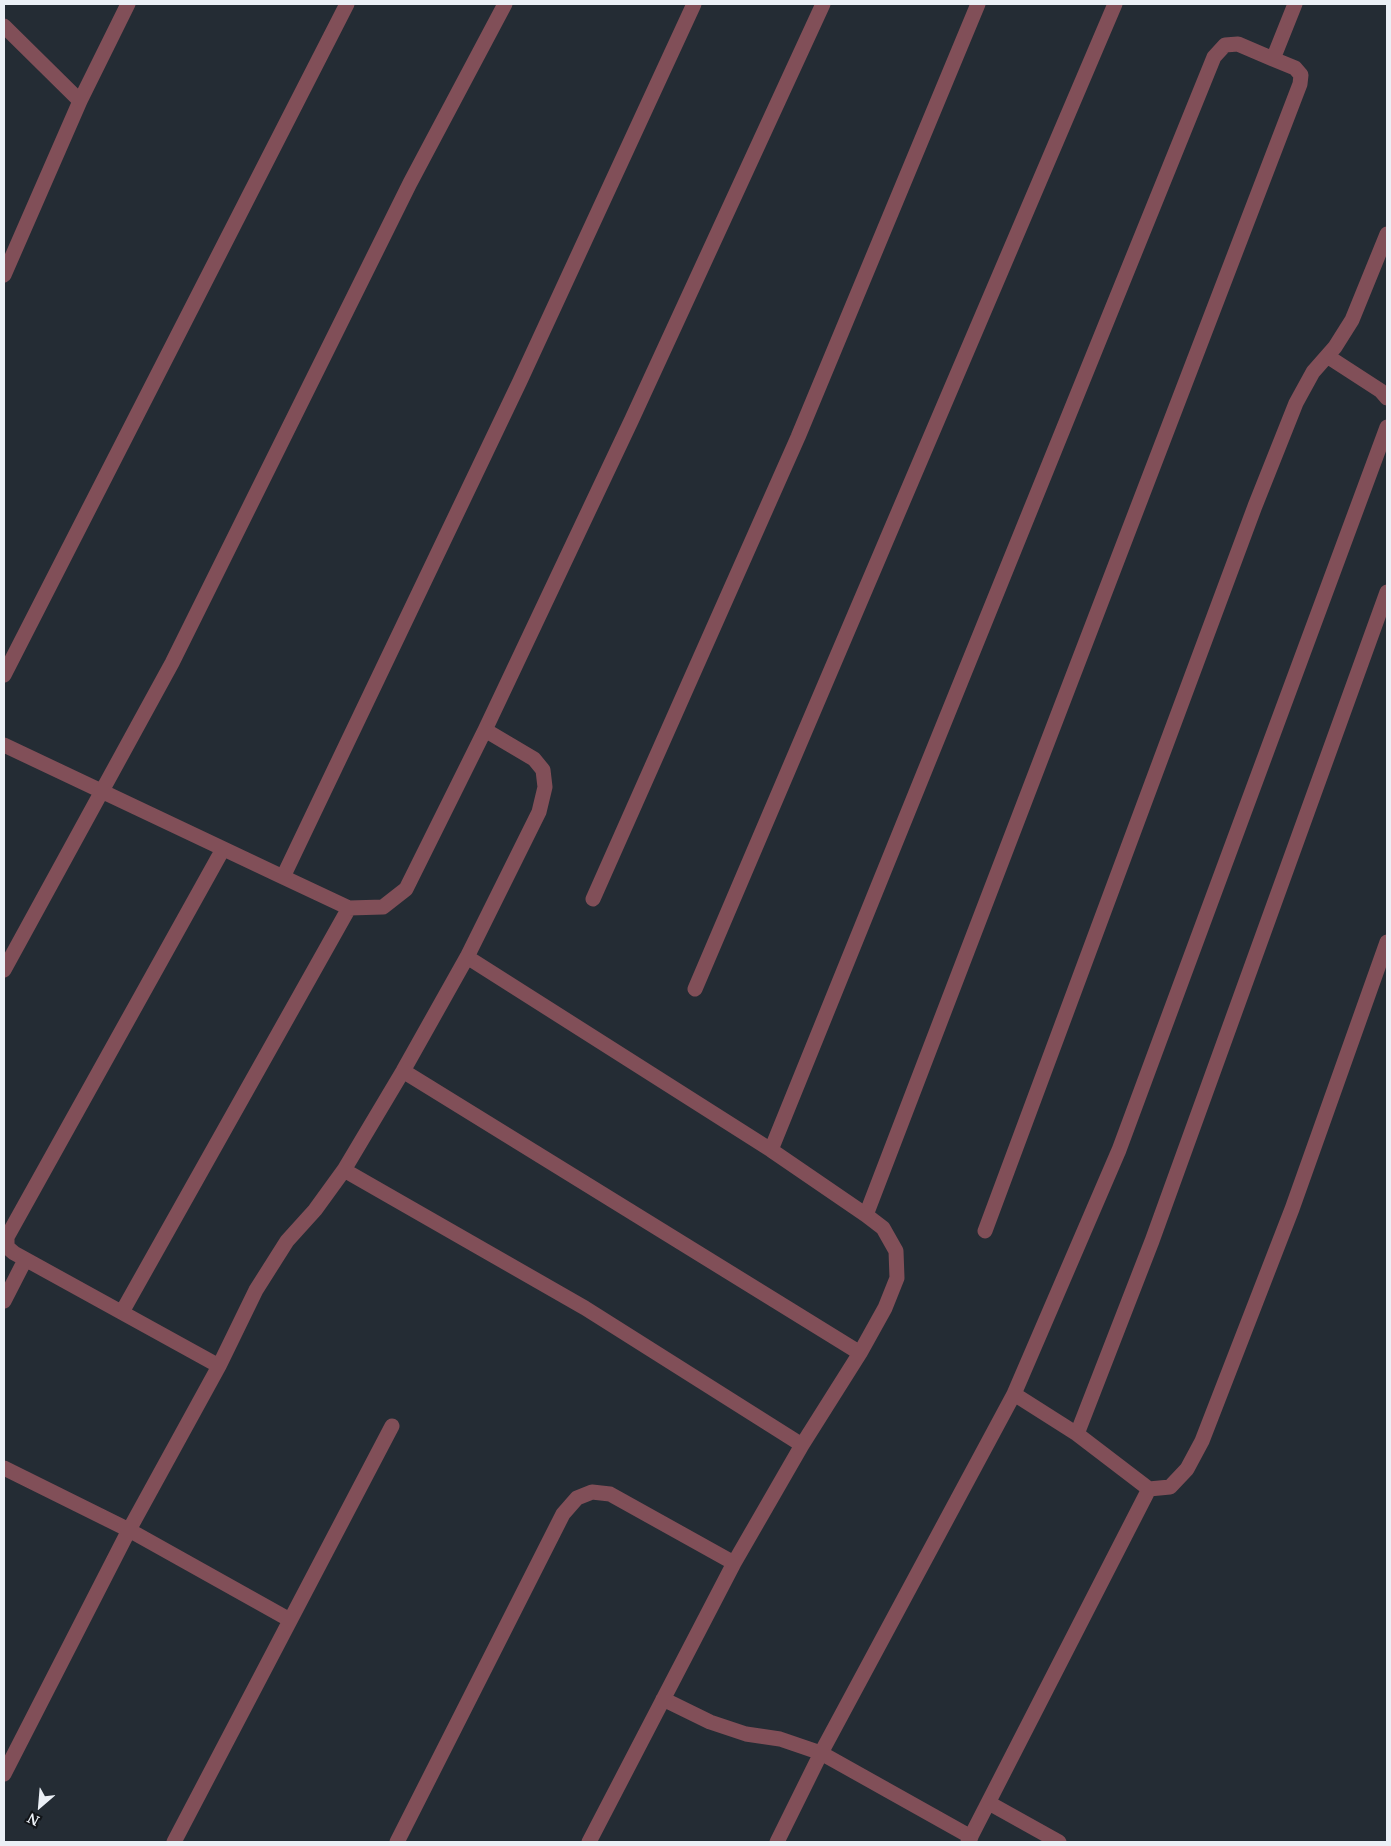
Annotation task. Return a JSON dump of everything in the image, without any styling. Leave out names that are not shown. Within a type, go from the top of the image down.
[{"type":"street","points":[[6,264],[80,101],[128,4]]},
{"type":"street","points":[[4,675],[348,4]]},
{"type":"street","points":[[4,970],[172,663],[410,183],[505,4]]},
{"type":"street","points":[[283,877],[524,372],[694,4]]},
{"type":"street","points":[[4,745],[349,908],[383,907],[406,889],[485,730],[632,419],[823,4]]},
{"type":"street","points":[[593,899],[798,436],[978,4]]},
{"type":"street","points":[[695,989],[1115,4]]},
{"type":"street","points":[[1273,59],[1295,4]]},
{"type":"street","points":[[4,26],[80,101]]},
{"type":"street","points":[[771,1150],[1214,57],[1225,45],[1238,44],[1294,68],[1301,75],[1300,84],[866,1216]]},
{"type":"street","points":[[985,1231],[1255,506],[1296,403],[1313,372],[1327,356],[1352,320],[1387,234]]},
{"type":"street","points":[[1327,356],[1381,391],[1387,398]]},
{"type":"street","points":[[777,1842],[821,1753],[1014,1394],[1119,1150],[1387,427]]},
{"type":"street","points":[[1077,1434],[1152,1241],[1387,592]]},
{"type":"street","points":[[4,1774],[129,1530],[219,1366],[256,1290],[286,1241],[315,1210],[344,1170],[403,1071],[467,957],[539,812],[545,787],[543,770],[534,759],[485,730]]},
{"type":"street","points":[[219,1366],[25,1260],[7,1247],[7,1237],[222,849]]},
{"type":"street","points":[[122,1312],[349,908]]},
{"type":"street","points":[[1014,1394],[1077,1434],[1149,1489],[1170,1487],[1187,1470],[1202,1441],[1292,1209],[1387,942]]},
{"type":"street","points":[[467,957],[771,1150],[883,1228],[896,1251],[897,1278],[885,1308],[860,1353],[802,1445],[734,1563],[589,1842]]},
{"type":"street","points":[[403,1071],[860,1353]]},
{"type":"street","points":[[344,1170],[585,1308],[802,1445]]},
{"type":"street","points":[[4,1301],[25,1260]]},
{"type":"street","points":[[174,1842],[392,1426]]},
{"type":"street","points":[[4,1468],[129,1530],[290,1620]]},
{"type":"street","points":[[663,1699],[710,1722],[746,1734],[780,1739],[821,1753],[970,1840],[1149,1489]]},
{"type":"street","points":[[397,1842],[563,1514],[577,1498],[592,1492],[610,1494],[734,1563]]},
{"type":"street","points":[[988,1803],[1059,1842]]}]
